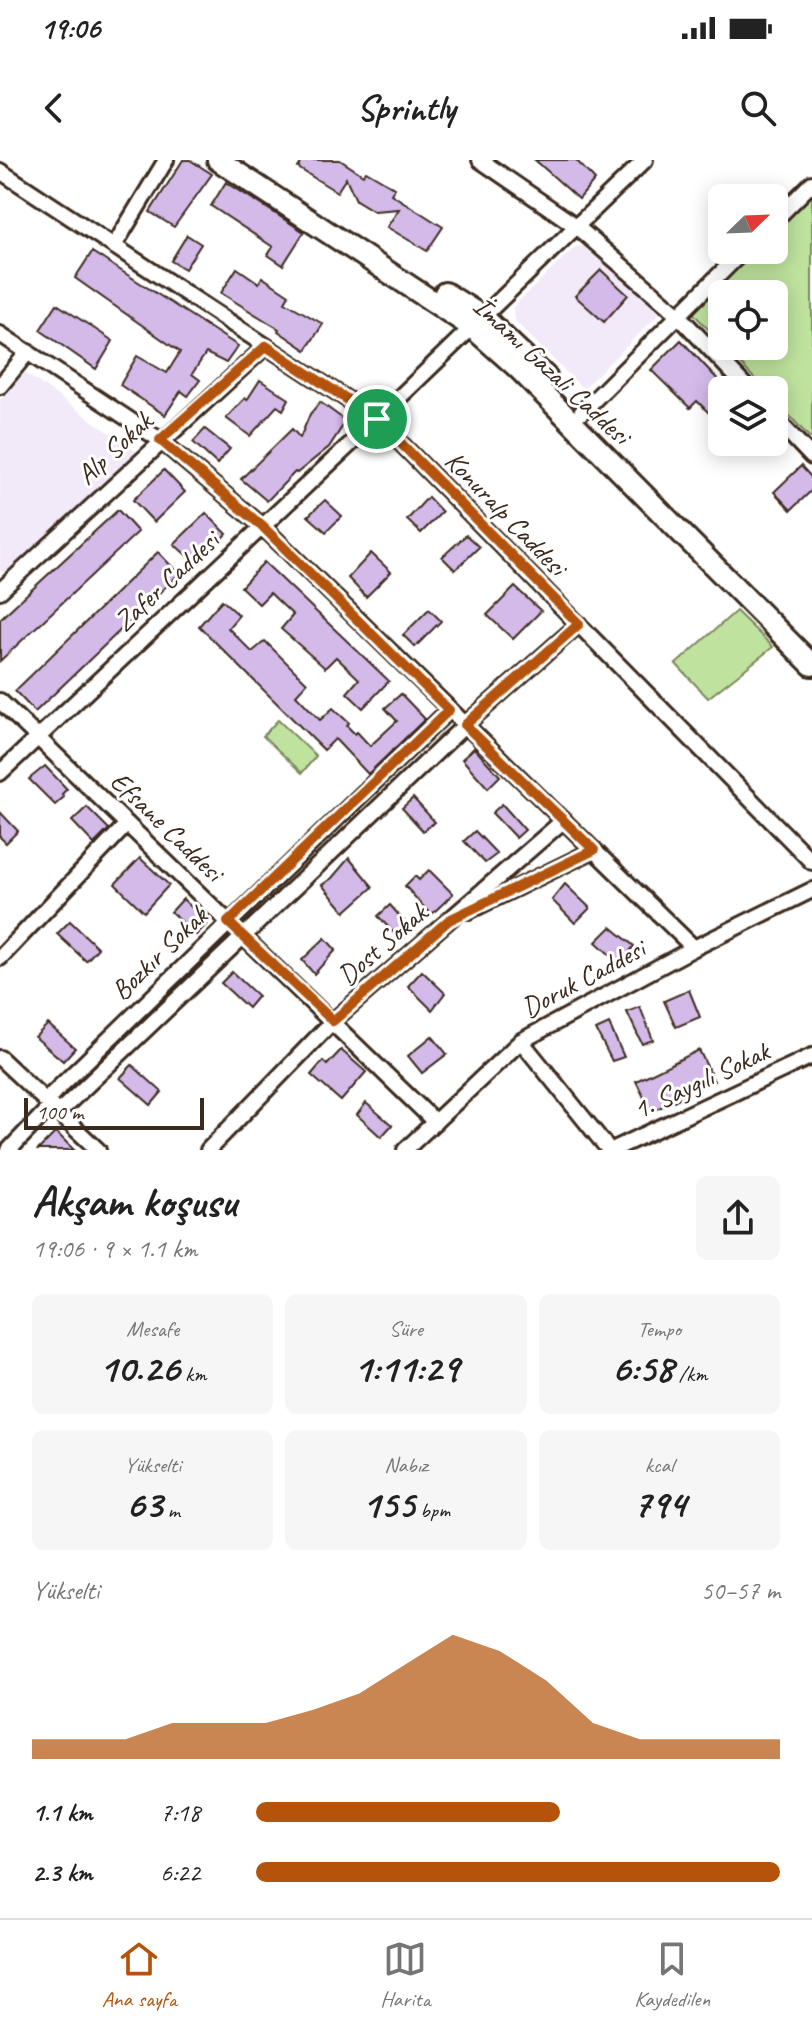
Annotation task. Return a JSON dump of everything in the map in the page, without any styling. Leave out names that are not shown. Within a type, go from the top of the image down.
[{"type":"main road","name":"İmamı Gazali Caddesi","points":[[218,160],[478,322],[518,368],[812,665]]},
{"type":"main road","name":"İmamı Gazali Caddesi","points":[[242,160],[478,322],[581,413],[812,648]]},
{"type":"street","points":[[114,246],[166,160]]},
{"type":"street","points":[[480,160],[576,226],[679,316],[736,376]]},
{"type":"street","name":"Zafer Caddesi","points":[[0,773],[377,419],[645,160]]},
{"type":"street","name":"Konuralp Caddesi","points":[[0,171],[377,419],[812,862]]},
{"type":"street","points":[[788,207],[811,185]]},
{"type":"street","points":[[581,413],[730,264]]},
{"type":"street","points":[[0,334],[160,440],[262,526],[694,948]]},
{"type":"street","name":"Alp Sokak","points":[[0,591],[160,440],[266,346]]},
{"type":"street","points":[[0,386],[28,352]]},
{"type":"street","points":[[788,432],[812,457]]},
{"type":"street","name":"Bozkır Sokak","points":[[52,1106],[243,936],[465,725],[579,624]]},
{"type":"street","name":"Efsane Caddesi","points":[[0,701],[435,1122]]},
{"type":"street","name":"Bozkır Sokak","points":[[52,1106],[228,922],[449,710]]},
{"type":"street","name":"Dost Sokak","points":[[208,1150],[333,1021],[564,820]]},
{"type":"street","points":[[0,958],[127,824]]},
{"type":"street","points":[[449,920],[594,850]]},
{"type":"street","name":"Doruk Caddesi","points":[[405,1150],[521,1041],[694,948],[812,890]]},
{"type":"street","points":[[521,1041],[611,1150]]},
{"type":"street","name":"1. Saygılı Sokak","points":[[611,1150],[812,1056]]},
{"type":"street","points":[[0,1058],[98,1150]]},
{"type":"street","points":[[9,1150],[52,1106]]},
{"type":"shaded area","points":[[591,246],[661,312],[583,389],[514,320],[513,307],[575,247]]},
{"type":"shaded area","points":[[24,372],[138,453],[7,577],[0,570],[0,400]]},
{"type":"green space","points":[[812,196],[810,438],[788,414],[788,376],[752,376],[737,360],[788,360],[788,280],[725,280],[742,264],[788,264],[788,219]]},
{"type":"green space","points":[[708,296],[708,329],[692,312]]},
{"type":"green space","points":[[736,611],[773,647],[708,698],[676,664]]},
{"type":"green space","points":[[278,720],[316,756],[302,773],[263,736]]},
{"type":"building","points":[[183,160],[190,160],[212,174],[174,227],[150,212]]},
{"type":"building","points":[[303,160],[340,160],[363,175],[366,171],[395,188],[391,194],[443,227],[427,251],[387,227],[399,209],[374,211],[356,200],[346,178],[337,192],[298,168]]},
{"type":"building","points":[[535,160],[576,160],[595,180],[579,199]]},
{"type":"building","points":[[226,182],[304,232],[283,265],[268,255],[273,247],[211,206]]},
{"type":"building","points":[[187,235],[201,244],[185,269],[171,261]]},
{"type":"building","points":[[92,252],[238,346],[226,363],[206,353],[192,374],[200,380],[188,396],[181,391],[165,415],[120,385],[137,356],[167,373],[180,352],[75,278]]},
{"type":"building","points":[[237,268],[259,283],[262,277],[289,295],[285,302],[323,324],[306,350],[279,329],[221,293]]},
{"type":"building","points":[[601,270],[628,295],[604,322],[575,296]]},
{"type":"building","points":[[57,304],[113,341],[96,369],[40,330]]},
{"type":"building","points":[[681,340],[715,376],[708,376],[708,412],[697,401],[690,408],[651,370]]},
{"type":"building","points":[[260,380],[289,399],[283,410],[277,406],[250,436],[226,418],[245,398],[247,400]]},
{"type":"building","points":[[320,402],[346,421],[329,447],[295,472],[267,501],[241,479],[292,429],[300,438],[310,414]]},
{"type":"building","points":[[205,429],[230,449],[217,464],[193,442]]},
{"type":"building","points":[[801,466],[812,478],[812,490],[791,510],[774,492]]},
{"type":"building","points":[[164,470],[185,492],[154,522],[133,500]]},
{"type":"building","points":[[428,497],[442,512],[421,533],[407,520]]},
{"type":"building","points":[[325,500],[342,516],[326,532],[308,516]]},
{"type":"building","points":[[118,510],[138,532],[0,661],[0,619]]},
{"type":"building","points":[[206,513],[227,534],[196,564],[174,544]]},
{"type":"building","points":[[466,535],[479,547],[455,570],[442,557]]},
{"type":"building","points":[[158,552],[179,574],[35,712],[15,691]]},
{"type":"building","points":[[371,553],[391,572],[366,597],[348,578]]},
{"type":"building","points":[[264,562],[389,681],[363,708],[347,693],[359,679],[336,657],[325,668],[281,629],[293,615],[270,593],[259,604],[241,587]]},
{"type":"building","points":[[515,587],[541,611],[513,639],[487,615]]},
{"type":"building","points":[[222,600],[239,615],[228,628],[252,652],[265,641],[307,683],[296,695],[320,720],[333,708],[349,723],[347,726],[370,746],[397,721],[385,708],[401,694],[425,719],[368,774],[335,739],[324,750],[199,626]]},
{"type":"building","points":[[429,609],[441,621],[415,647],[403,635]]},
{"type":"building","points":[[474,748],[500,776],[488,788],[462,759]]},
{"type":"building","points":[[45,766],[67,789],[55,805],[29,779]]},
{"type":"building","points":[[413,798],[435,822],[423,831],[402,808]]},
{"type":"building","points":[[502,804],[525,830],[516,838],[492,813]]},
{"type":"building","points":[[87,807],[109,829],[94,844],[72,821]]},
{"type":"building","points":[[0,812],[18,831],[6,843],[0,837]]},
{"type":"building","points":[[475,831],[497,854],[485,863],[464,841]]},
{"type":"building","points":[[140,858],[169,885],[144,912],[115,884]]},
{"type":"building","points":[[349,858],[373,887],[345,912],[322,885]]},
{"type":"building","points":[[429,870],[453,894],[431,915],[405,886],[415,876],[419,880]]},
{"type":"building","points":[[565,884],[590,908],[575,923],[552,900]]},
{"type":"building","points":[[183,899],[208,923],[196,935],[171,912]]},
{"type":"building","points":[[390,905],[412,930],[401,941],[378,916]]},
{"type":"building","points":[[70,921],[98,948],[86,961],[57,934]]},
{"type":"building","points":[[611,927],[634,946],[620,964],[596,942]]},
{"type":"building","points":[[325,938],[336,950],[314,974],[302,960]]},
{"type":"building","points":[[422,971],[445,993],[432,1010],[408,986]]},
{"type":"building","points":[[232,972],[258,996],[248,1008],[221,983]]},
{"type":"building","points":[[689,990],[700,1017],[676,1027],[664,1001]]},
{"type":"building","points":[[640,1007],[653,1040],[642,1044],[627,1012]]},
{"type":"building","points":[[48,1024],[75,1048],[63,1061],[35,1037]]},
{"type":"building","points":[[609,1024],[624,1057],[612,1061],[596,1030]]},
{"type":"building","points":[[432,1036],[447,1054],[422,1073],[408,1056]]},
{"type":"building","points":[[341,1050],[366,1072],[341,1101],[311,1075],[323,1061],[327,1065]]},
{"type":"building","points":[[699,1050],[714,1081],[651,1112],[636,1081]]},
{"type":"building","points":[[132,1065],[162,1092],[151,1105],[120,1078]]},
{"type":"building","points":[[366,1103],[392,1125],[381,1137],[357,1115]]},
{"type":"building","points":[[56,1132],[74,1150],[38,1150]]},
{"type":"route","points":[[266,346],[377,419],[579,624],[465,725],[594,850],[449,920],[333,1021],[228,922],[449,710],[262,526],[160,440],[266,346]]}]
